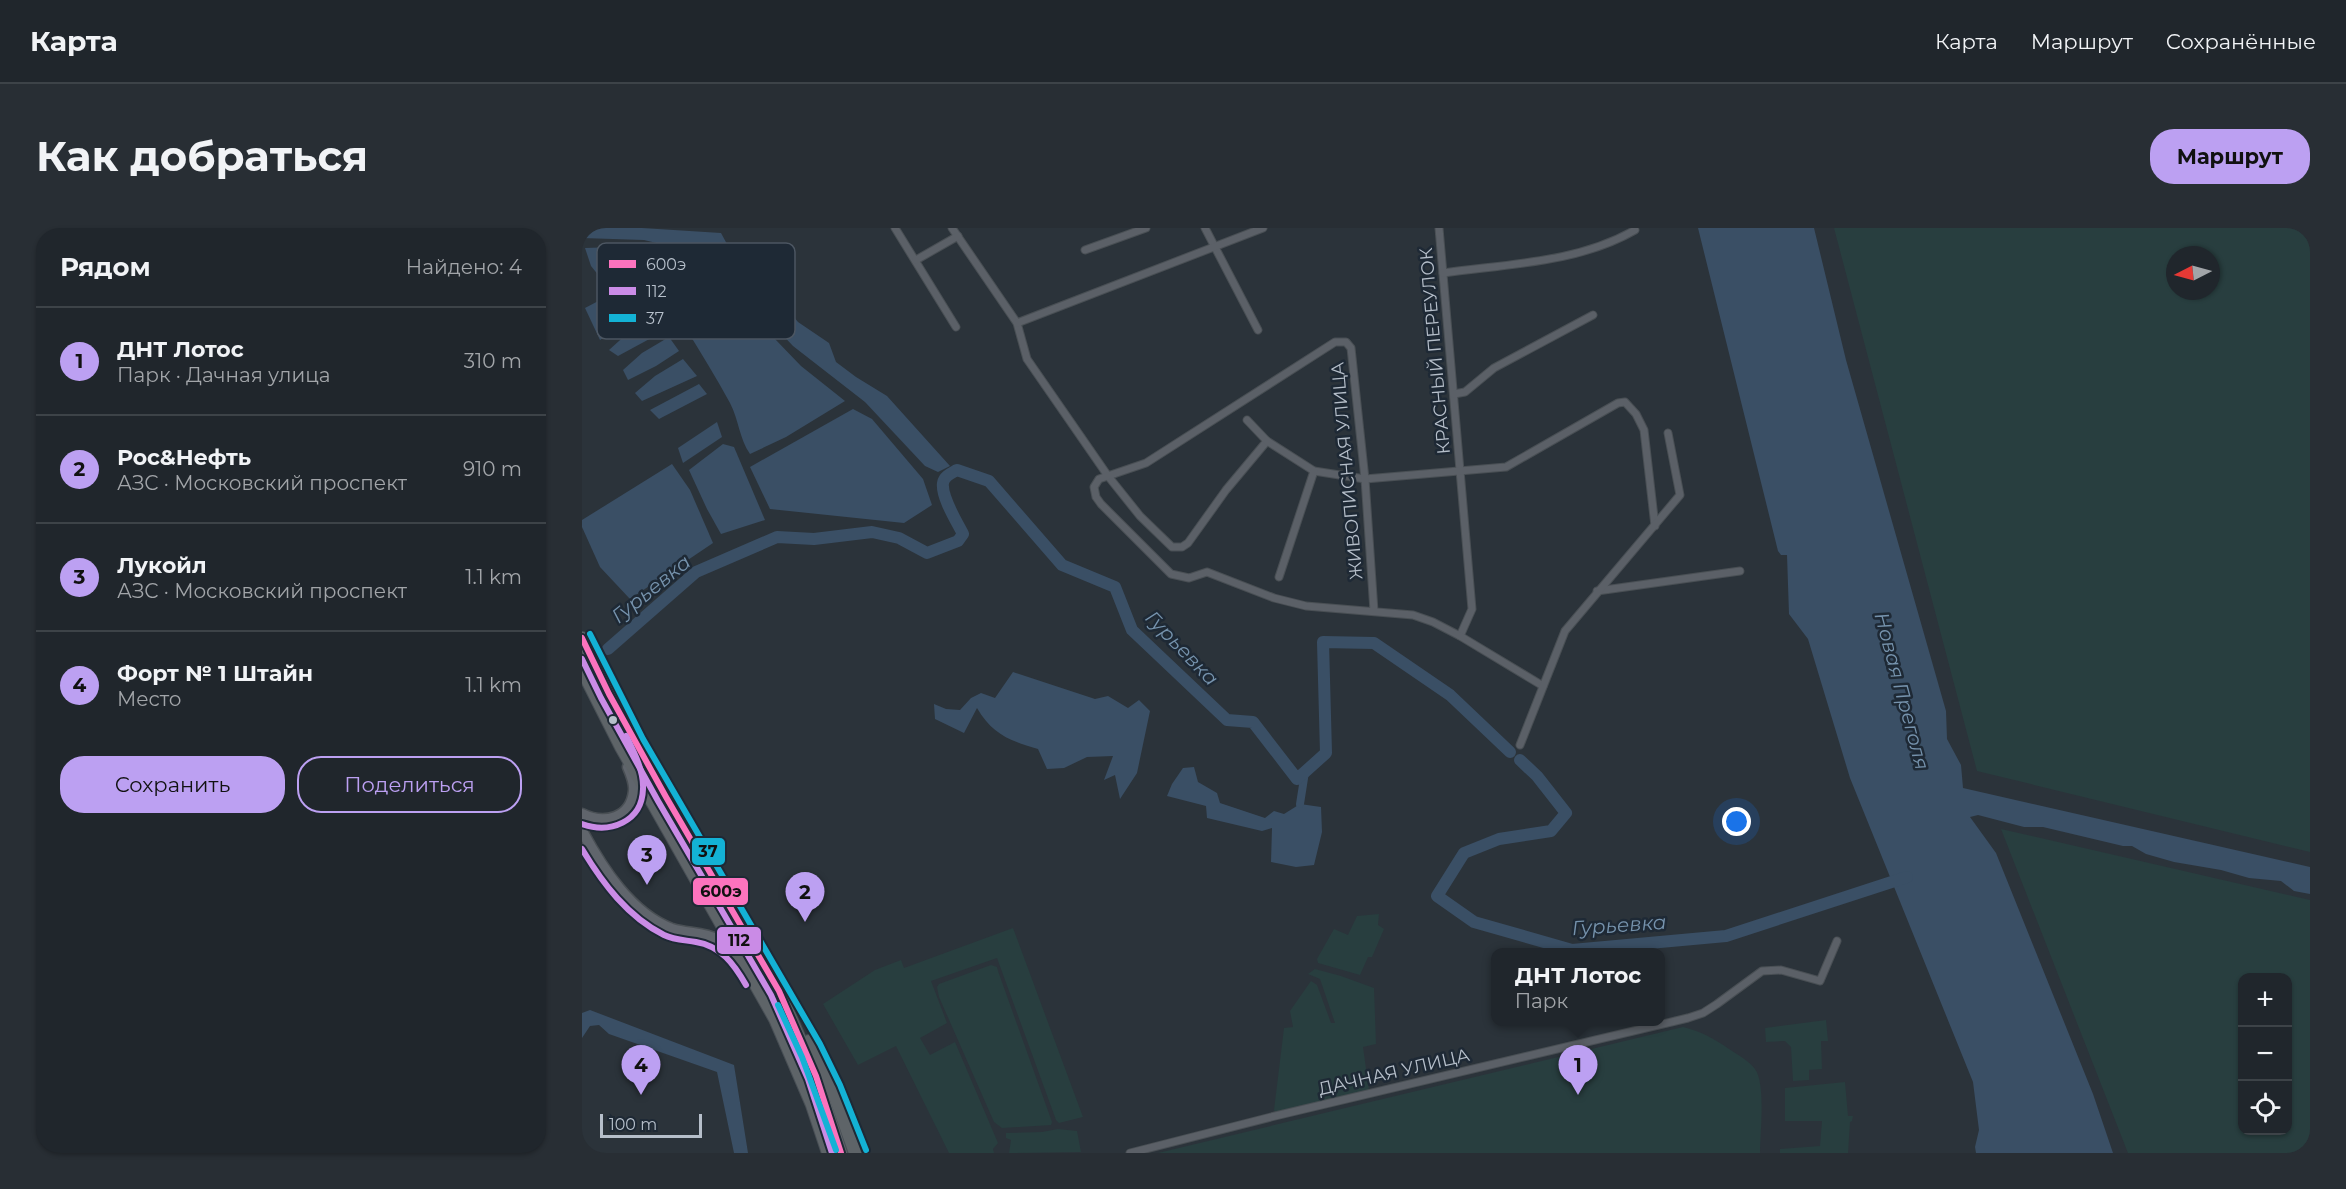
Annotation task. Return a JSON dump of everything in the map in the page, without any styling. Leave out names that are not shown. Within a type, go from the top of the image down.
[{"type":"highway","points":[[582,638],[666,796],[827,1076],[856,1153]]},
{"type":"highway","points":[[582,670],[621,747],[785,1039],[812,1105],[828,1153]]},
{"type":"highway","points":[[779,991],[816,1076],[841,1153]]},
{"type":"main road","points":[[582,814],[591,819],[606,821],[620,816],[628,805],[634,790],[621,747]]},
{"type":"main road","points":[[582,831],[596,858],[621,889],[646,914],[671,928],[717,939],[740,956]]},
{"type":"street","points":[[895,228],[956,327]]},
{"type":"street","points":[[952,228],[1017,322],[1027,359],[1108,476],[1140,516],[1172,547],[1182,547],[1188,543],[1226,490],[1267,441]]},
{"type":"street","points":[[1085,250],[1146,228]]},
{"type":"street","points":[[1205,228],[1258,330]]},
{"type":"street","points":[[1017,322],[1263,228]]},
{"type":"street","name":"КРАСНЫЙ ПЕРЕУЛОК","points":[[1439,228],[1472,609],[1460,636]]},
{"type":"street","points":[[1443,273],[1556,258],[1613,242],[1635,230]]},
{"type":"street","points":[[916,260],[958,236]]},
{"type":"street","points":[[1454,394],[1465,392],[1494,368],[1593,315]]},
{"type":"street","name":"ЖИВОПИСНАЯ УЛИЦА","points":[[1108,476],[1146,463],[1335,342],[1346,342],[1351,348],[1365,479],[1374,611]]},
{"type":"street","points":[[1247,420],[1267,441],[1314,471],[1365,479],[1506,467],[1625,402],[1636,414],[1644,430],[1655,526]]},
{"type":"street","points":[[1520,745],[1565,631],[1680,495],[1668,433]]},
{"type":"street","points":[[1279,577],[1314,471]]},
{"type":"street","points":[[1108,476],[1096,482],[1094,487],[1096,497],[1171,574],[1189,578],[1207,572],[1274,598],[1306,606],[1413,615],[1460,636],[1543,686]]},
{"type":"street","points":[[1597,591],[1740,571]]},
{"type":"street","name":"ДАЧНАЯ УЛИЦА","points":[[1665,1023],[1703,1013],[1762,971],[1781,970],[1820,981],[1837,941]]},
{"type":"street","name":"ДАЧНАЯ УЛИЦА","points":[[1130,1153],[1654,1026]]},
{"type":"green space","points":[[1834,228],[2310,228],[2310,852],[1977,771]]},
{"type":"green space","points":[[2001,829],[2310,900],[2310,1153],[2128,1153]]},
{"type":"green space","points":[[1379,914],[1378,925],[1384,929],[1372,957],[1368,957],[1360,975],[1318,963],[1317,959],[1334,929],[1348,935],[1357,916]]},
{"type":"green space","points":[[1013,928],[1083,1117],[1059,1123],[1056,1120],[997,958],[931,981],[947,1023],[920,1038],[930,1055],[955,1042],[998,1143],[993,1149],[994,1153],[949,1153],[896,1046],[858,1065],[823,1004],[875,970],[901,960],[904,968]]},
{"type":"green space","points":[[991,965],[997,967],[1052,1122],[1051,1125],[1002,1128],[994,1122],[939,997],[937,987],[939,984]]},
{"type":"green space","points":[[1315,969],[1374,988],[1376,1044],[1363,1047],[1369,1090],[1276,1113],[1274,1110],[1284,1028],[1293,1027],[1290,1011],[1311,981],[1317,985],[1331,1023],[1335,1023],[1320,979],[1308,974]]},
{"type":"green space","points":[[1826,1020],[1828,1041],[1821,1041],[1822,1069],[1809,1070],[1809,1080],[1793,1081],[1791,1047],[1785,1041],[1766,1042],[1765,1028]]},
{"type":"green space","points":[[1683,1027],[1718,1042],[1755,1069],[1761,1097],[1760,1153],[1158,1153]]},
{"type":"green space","points":[[1845,1082],[1848,1116],[1853,1116],[1850,1122],[1848,1153],[1780,1153],[1780,1149],[1820,1146],[1822,1121],[1785,1121],[1785,1088]]},
{"type":"green space","points":[[1058,1129],[1077,1131],[1081,1152],[1009,1153],[1011,1140],[1006,1138],[1006,1133]]},
{"type":"water","points":[[582,228],[642,228],[721,233],[726,243],[656,243],[644,240],[582,238]]},
{"type":"water","name":"Новая Преголя","points":[[1698,228],[1814,228],[1846,360],[1946,711],[1947,739],[1961,765],[1963,788],[2310,867],[2310,894],[2294,891],[2281,881],[2249,878],[2221,870],[2174,862],[2146,854],[2132,846],[2123,846],[2043,827],[2024,827],[1978,815],[1970,817],[1996,853],[2093,1094],[2113,1153],[1976,1153],[1979,1130],[1973,1082],[1850,778],[1808,639],[1789,614],[1787,555],[1781,555],[1778,551]]},
{"type":"water","points":[[585,248],[597,248],[597,273],[591,266]]},
{"type":"water","points":[[597,302],[597,334],[585,308]]},
{"type":"water","points":[[795,318],[829,343],[836,362],[887,396],[950,466],[938,472],[925,466],[865,402],[786,339],[795,339]]},
{"type":"water","points":[[621,339],[649,339],[618,356],[609,350]]},
{"type":"water","points":[[666,339],[670,339],[679,351],[628,380],[623,370],[642,353]]},
{"type":"water","points":[[693,339],[775,339],[801,366],[845,401],[786,437],[750,454],[730,403]]},
{"type":"water","points":[[683,359],[697,376],[642,401],[635,393],[655,376]]},
{"type":"water","points":[[699,384],[707,394],[659,419],[650,410]]},
{"type":"water","points":[[853,409],[872,419],[923,479],[932,505],[904,523],[770,509],[750,467]]},
{"type":"water","points":[[717,422],[722,437],[683,463],[678,448]]},
{"type":"water","points":[[723,444],[734,447],[765,520],[721,534],[689,470]]},
{"type":"water","points":[[672,464],[690,490],[713,543],[630,599],[600,567],[582,527],[582,520]]},
{"type":"water","points":[[1013,672],[1095,699],[1108,696],[1128,708],[1139,700],[1150,711],[1137,773],[1120,799],[1115,775],[1104,780],[1113,756],[1087,757],[1064,768],[1047,769],[1038,749],[1003,735],[989,724],[977,708],[964,733],[935,719],[934,704],[946,709],[960,710],[971,698],[981,693],[995,698]]},
{"type":"water","points":[[1194,767],[1198,782],[1217,793],[1220,803],[1265,818],[1274,811],[1284,814],[1300,804],[1321,807],[1322,832],[1314,865],[1296,867],[1271,862],[1272,828],[1262,831],[1207,818],[1206,806],[1167,796],[1183,768]]},
{"type":"water","points":[[590,1010],[734,1065],[748,1153],[734,1153],[717,1072],[609,1034],[599,1025],[590,1026],[582,1038],[582,1013]]},
{"type":"waterway","name":"Гурьевка","points":[[608,649],[696,572],[777,537],[814,539],[872,532],[899,538],[927,553],[958,541],[963,534],[943,489],[945,478],[957,470],[989,481],[1062,565],[1115,587],[1132,630],[1227,720],[1253,722],[1297,779],[1326,753],[1323,642],[1374,643],[1450,695],[1510,752]]},
{"type":"waterway","name":"Гурьевка","points":[[1520,760],[1537,776],[1566,813],[1551,831],[1499,839],[1464,853],[1437,896],[1474,922],[1565,948]]},
{"type":"waterway","points":[[1300,804],[1305,772]]},
{"type":"waterway","name":"Гурьевка","points":[[1594,948],[1726,936],[1907,877]]},
{"type":"transit line","name":"37","points":[[590,634],[643,739],[820,1044],[840,1085],[866,1150]]},
{"type":"transit line","name":"600э","points":[[582,638],[609,694],[666,797],[779,991],[816,1076],[841,1153]]},
{"type":"transit line","name":"112","points":[[582,659],[658,801],[771,995],[808,1079],[832,1153]]},
{"type":"transit line","name":"112","points":[[582,824],[593,827],[613,826],[623,823],[637,810],[643,789],[642,775],[626,736]]},
{"type":"transit line","name":"112","points":[[582,849],[608,887],[639,919],[668,937],[713,947],[726,957],[746,985]]},
{"type":"transit line","name":"37","points":[[778,1005],[802,1057],[836,1150]]},
{"type":"place","name":"Лукойл","points":[[647,885]]},
{"type":"place","name":"Рос&Нефть","points":[[805,922]]},
{"type":"place","name":"Форт № 1 Штайн","points":[[641,1095]]},
{"type":"place","name":"ДНТ Лотос","points":[[1578,1095]]}]
